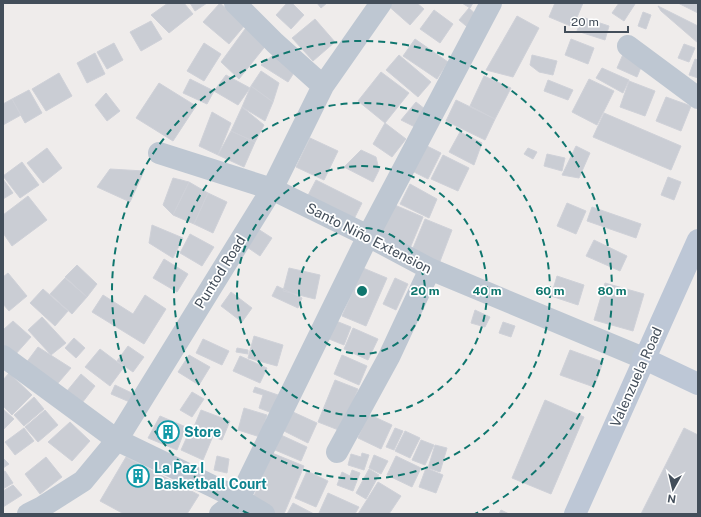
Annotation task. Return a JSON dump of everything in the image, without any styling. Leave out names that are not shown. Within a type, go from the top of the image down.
[{"type":"street","points":[[235,3],[275,43],[323,86]]},
{"type":"street","name":"Puntod Road","points":[[28,514],[42,507],[83,480],[117,440],[272,189],[323,86],[381,3]]},
{"type":"street","points":[[220,514],[239,499],[368,236],[491,3]]},
{"type":"street","points":[[628,46],[698,98]]},
{"type":"street","name":"Santo Niño Extension","points":[[159,153],[272,189],[368,236],[430,269],[643,358]]},
{"type":"street","name":"Valenzuela Road","points":[[575,514],[643,358],[698,240]]},
{"type":"street","points":[[337,452],[389,358],[430,269]]},
{"type":"street","points":[[3,356],[117,440],[239,499],[264,514]]},
{"type":"street","points":[[643,358],[698,384]]},
{"type":"building","points":[[168,3],[184,3],[193,14],[169,33],[151,15]]},
{"type":"building","points":[[190,3],[207,3],[195,11]]},
{"type":"building","points":[[220,3],[245,25],[229,44],[203,22]]},
{"type":"building","points":[[287,3],[292,3],[304,15],[291,29],[276,15]]},
{"type":"building","points":[[317,3],[327,3],[321,8]]},
{"type":"building","points":[[385,3],[417,3],[424,9],[410,25]]},
{"type":"building","points":[[462,3],[473,3],[470,8]]},
{"type":"building","points":[[555,3],[583,3],[573,27],[549,17]]},
{"type":"building","points":[[619,3],[635,4],[624,21],[612,13]]},
{"type":"building","points":[[678,3],[698,3],[698,13]]},
{"type":"building","points":[[658,6],[698,26],[698,43],[661,11]]},
{"type":"building","points":[[469,8],[481,19],[471,30],[459,20]]},
{"type":"building","points":[[434,10],[453,24],[440,43],[420,29]]},
{"type":"building","points":[[643,12],[651,15],[646,29],[638,26]]},
{"type":"building","points":[[517,16],[539,28],[513,77],[486,70]]},
{"type":"building","points":[[582,17],[609,26],[605,40],[577,31]]},
{"type":"building","points":[[315,19],[335,42],[313,61],[292,38]]},
{"type":"building","points":[[151,21],[162,39],[141,51],[130,32]]},
{"type":"building","points":[[248,25],[267,44],[239,79],[221,62]]},
{"type":"building","points":[[415,39],[448,62],[437,79],[403,56]]},
{"type":"building","points":[[571,39],[594,48],[588,64],[565,55]]},
{"type":"building","points":[[114,43],[123,60],[107,69],[97,52]]},
{"type":"building","points":[[204,43],[221,54],[204,81],[187,71]]},
{"type":"building","points":[[684,44],[695,48],[689,62],[678,58]]},
{"type":"building","points":[[277,52],[297,68],[288,82],[261,65]]},
{"type":"building","points":[[624,52],[644,60],[637,77],[617,68]]},
{"type":"building","points":[[95,53],[105,74],[87,83],[77,63]]},
{"type":"building","points":[[399,55],[431,82],[418,97],[386,70]]},
{"type":"building","points":[[532,55],[557,61],[553,75],[539,72],[530,65]]},
{"type":"building","points":[[695,59],[698,60],[698,78],[689,75]]},
{"type":"building","points":[[602,68],[629,80],[623,93],[596,78]]},
{"type":"building","points":[[261,71],[279,83],[273,102],[251,86]]},
{"type":"building","points":[[381,72],[409,93],[385,123],[358,101]]},
{"type":"building","points":[[59,73],[72,96],[46,111],[32,89]]},
{"type":"building","points":[[226,75],[250,88],[238,105],[214,91]]},
{"type":"building","points":[[484,76],[511,88],[495,119],[470,106]]},
{"type":"building","points":[[190,79],[214,91],[207,104],[183,93]]},
{"type":"building","points":[[589,79],[614,91],[597,125],[572,112]]},
{"type":"building","points":[[548,80],[573,90],[568,100],[544,91]]},
{"type":"building","points":[[629,81],[655,91],[645,116],[620,107]]},
{"type":"building","points":[[159,83],[196,106],[173,141],[136,118]]},
{"type":"building","points":[[251,86],[273,102],[265,121],[242,107]]},
{"type":"building","points":[[29,90],[42,113],[25,123],[12,99]]},
{"type":"building","points":[[106,93],[120,111],[107,121],[95,105]]},
{"type":"building","points":[[666,97],[691,106],[681,131],[656,121]]},
{"type":"building","points":[[12,99],[21,115],[3,125],[3,104]]},
{"type":"building","points":[[456,100],[495,119],[485,140],[446,121]]},
{"type":"building","points":[[416,102],[430,113],[417,128],[401,120]]},
{"type":"building","points":[[242,107],[264,125],[255,142],[231,131]]},
{"type":"building","points":[[212,112],[231,123],[218,155],[199,146]]},
{"type":"building","points":[[604,113],[681,146],[671,170],[593,137]]},
{"type":"building","points":[[385,123],[406,139],[392,157],[373,144]]},
{"type":"building","points":[[231,131],[255,142],[244,167],[218,155]]},
{"type":"building","points":[[460,132],[482,143],[474,165],[449,152]]},
{"type":"building","points":[[310,138],[338,151],[324,180],[296,167]]},
{"type":"building","points":[[419,142],[441,153],[428,179],[406,168]]},
{"type":"building","points":[[576,146],[590,153],[579,178],[562,175]]},
{"type":"building","points":[[47,148],[62,168],[43,183],[27,163]]},
{"type":"building","points":[[528,148],[537,152],[533,159],[524,154]]},
{"type":"building","points":[[361,150],[376,157],[379,170],[373,182],[344,167]]},
{"type":"building","points":[[547,154],[565,158],[562,171],[544,166]]},
{"type":"building","points":[[443,155],[469,168],[458,191],[431,179]]},
{"type":"building","points":[[22,162],[39,185],[20,198],[3,176]]},
{"type":"building","points":[[110,169],[144,171],[130,202],[97,187]]},
{"type":"building","points":[[668,177],[681,182],[674,200],[661,195]]},
{"type":"building","points":[[173,178],[189,182],[173,215],[163,205]]},
{"type":"building","points":[[3,179],[13,193],[3,199]]},
{"type":"building","points":[[316,180],[362,203],[350,227],[304,203]]},
{"type":"building","points":[[189,182],[208,193],[194,224],[173,215]]},
{"type":"building","points":[[410,184],[437,199],[429,218],[400,204]]},
{"type":"building","points":[[208,193],[227,202],[213,233],[194,224]]},
{"type":"building","points":[[28,196],[47,220],[12,246],[3,233],[3,215]]},
{"type":"building","points":[[390,203],[423,217],[408,253],[375,239]]},
{"type":"building","points":[[567,203],[586,211],[576,234],[557,226]]},
{"type":"building","points":[[592,207],[641,224],[636,238],[587,221]]},
{"type":"building","points":[[425,219],[452,230],[439,264],[411,253]]},
{"type":"building","points":[[152,225],[183,238],[173,258],[149,243]]},
{"type":"building","points":[[255,227],[272,238],[260,256],[244,245]]},
{"type":"building","points":[[190,234],[214,247],[202,266],[180,253]]},
{"type":"building","points":[[594,240],[627,256],[620,271],[586,256]]},
{"type":"building","points":[[164,259],[188,274],[177,292],[153,278]]},
{"type":"building","points":[[77,265],[97,284],[87,297],[65,277]]},
{"type":"building","points":[[289,268],[320,275],[315,299],[283,291]]},
{"type":"building","points":[[363,268],[387,278],[366,326],[342,316]]},
{"type":"building","points":[[8,273],[27,296],[9,311],[3,304],[3,277]]},
{"type":"building","points":[[557,276],[584,285],[578,305],[551,296]]},
{"type":"building","points":[[65,278],[87,297],[72,314],[50,294]]},
{"type":"building","points":[[395,278],[408,284],[396,310],[383,304]]},
{"type":"building","points":[[605,283],[644,294],[633,331],[594,320]]},
{"type":"building","points":[[277,286],[302,298],[298,308],[272,296]]},
{"type":"building","points":[[43,289],[68,311],[55,326],[30,303]]},
{"type":"building","points":[[231,292],[252,308],[242,322],[221,306]]},
{"type":"building","points":[[103,295],[133,314],[145,295],[166,309],[144,344],[92,312]]},
{"type":"building","points":[[475,310],[490,317],[485,327],[471,323]]},
{"type":"building","points":[[42,317],[66,343],[51,355],[28,330]]},
{"type":"building","points":[[326,317],[351,327],[344,345],[319,335]]},
{"type":"building","points":[[13,321],[31,337],[14,356],[3,347],[3,330]]},
{"type":"building","points":[[503,322],[515,326],[511,337],[499,333]]},
{"type":"building","points":[[353,328],[378,339],[368,360],[344,349]]},
{"type":"building","points":[[254,336],[283,345],[277,366],[248,358]]},
{"type":"building","points":[[74,338],[85,348],[76,358],[65,348]]},
{"type":"building","points":[[203,339],[229,351],[222,365],[196,353]]},
{"type":"building","points":[[128,346],[144,357],[133,372],[117,361]]},
{"type":"building","points":[[38,347],[71,368],[53,389],[23,367]]},
{"type":"building","points":[[237,348],[248,350],[248,354],[236,352]]},
{"type":"building","points":[[100,349],[124,367],[110,386],[85,367]]},
{"type":"building","points":[[570,350],[603,362],[594,387],[560,375]]},
{"type":"building","points":[[189,355],[210,367],[199,385],[178,372]]},
{"type":"building","points":[[342,355],[367,366],[359,385],[334,374]]},
{"type":"building","points":[[240,356],[267,368],[260,383],[233,371]]},
{"type":"building","points":[[9,373],[32,395],[12,415],[3,406],[3,380]]},
{"type":"building","points":[[81,374],[95,386],[82,403],[67,391]]},
{"type":"building","points":[[335,380],[358,389],[341,431],[318,422]]},
{"type":"building","points":[[115,385],[136,395],[132,403],[111,394]]},
{"type":"building","points":[[255,387],[278,395],[272,413],[259,408],[263,395],[253,392]]},
{"type":"building","points":[[192,392],[204,399],[192,417],[180,410]]},
{"type":"building","points":[[34,397],[44,409],[24,426],[14,415]]},
{"type":"building","points":[[545,400],[584,417],[551,494],[512,478]]},
{"type":"building","points":[[244,408],[267,415],[260,437],[238,430]]},
{"type":"building","points":[[3,409],[14,419],[3,430]]},
{"type":"building","points":[[45,410],[58,425],[38,442],[25,427]]},
{"type":"building","points":[[201,410],[230,421],[222,440],[193,429]]},
{"type":"building","points":[[293,412],[317,423],[308,443],[284,431]]},
{"type":"building","points":[[368,414],[392,425],[381,449],[358,438]]},
{"type":"building","name":"Store","points":[[160,416],[186,427],[177,450],[148,438]]},
{"type":"building","points":[[70,422],[90,441],[72,461],[48,442]]},
{"type":"building","points":[[24,428],[34,441],[15,455],[5,442]]},
{"type":"building","points":[[395,428],[403,431],[394,450],[386,447]]},
{"type":"building","points":[[684,428],[698,435],[698,514],[641,514]]},
{"type":"building","points":[[190,430],[213,436],[203,460],[181,450]]},
{"type":"building","points":[[405,431],[420,438],[410,458],[395,451]]},
{"type":"building","points":[[281,435],[307,447],[301,461],[275,450]]},
{"type":"building","points":[[421,440],[434,445],[425,465],[412,460]]},
{"type":"building","points":[[435,445],[447,448],[440,472],[428,468]]},
{"type":"building","points":[[272,453],[304,466],[284,514],[276,514],[251,503]]},
{"type":"building","points":[[362,453],[369,455],[364,470],[348,465],[351,454],[361,457]]},
{"type":"building","points":[[374,455],[388,461],[381,474],[369,468]]},
{"type":"building","points":[[217,456],[229,459],[227,473],[214,470]]},
{"type":"building","points":[[396,456],[421,468],[412,487],[387,475]]},
{"type":"building","points":[[46,457],[62,477],[40,494],[25,474]]},
{"type":"building","name":"La Paz I Basketball Court","points":[[126,457],[199,495],[187,514],[124,514],[100,501]]},
{"type":"building","points":[[3,458],[9,464],[3,468]]},
{"type":"building","points":[[426,468],[443,475],[436,493],[419,487]]},
{"type":"building","points":[[369,469],[379,475],[366,499],[356,493]]},
{"type":"building","points":[[352,470],[360,473],[353,491],[337,485],[342,472],[350,476]]},
{"type":"building","points":[[5,471],[13,483],[3,489],[3,472]]},
{"type":"building","points":[[307,471],[328,481],[316,507],[295,498]]},
{"type":"building","points":[[378,482],[401,496],[389,514],[358,514]]},
{"type":"building","points":[[13,485],[22,495],[3,507],[3,491]]},
{"type":"building","points":[[328,493],[359,507],[355,514],[319,513]]},
{"type":"building","points":[[293,503],[314,514],[287,514]]},
{"type":"building","points":[[501,510],[509,514],[499,514]]},
{"type":"place","name":"Store","points":[[168,432]]},
{"type":"place","name":"La Paz I Basketball Court","points":[[138,476]]}]
